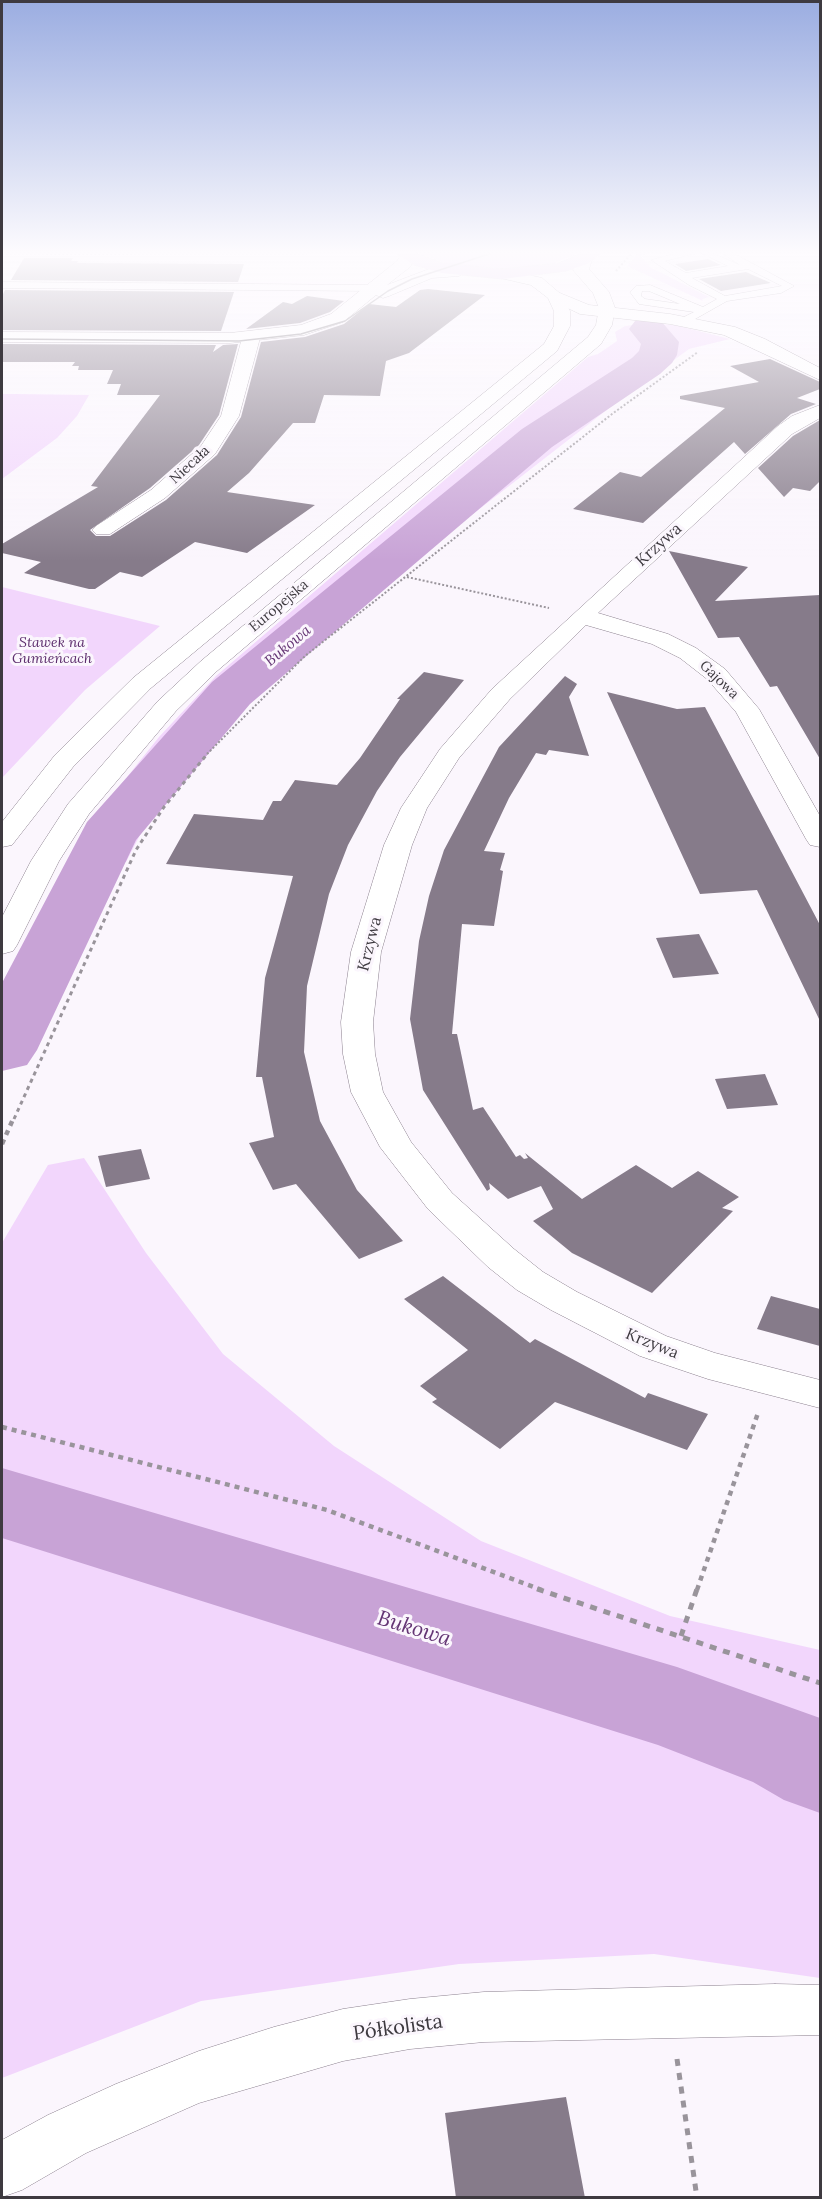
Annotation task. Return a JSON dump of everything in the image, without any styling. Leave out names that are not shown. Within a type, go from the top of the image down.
[{"type":"street","name":"Niecała","points":[[103,530],[158,494],[208,450],[230,416],[246,356]]},
{"type":"street","name":"Europejska","points":[[2,839],[64,761],[142,683],[539,356]]},
{"type":"street","name":"Europejska","points":[[2,945],[45,861],[78,810],[151,723],[209,666],[577,356]]},
{"type":"street","points":[[783,356],[820,375]]},
{"type":"street","name":"Krzywa","points":[[820,411],[799,420],[785,430],[582,616],[501,694],[430,779],[398,844],[366,952],[359,991],[357,1022],[362,1072],[367,1092],[379,1117],[415,1172],[470,1232],[523,1275],[607,1325],[653,1346],[768,1382],[820,1394]]},
{"type":"street","name":"Gajowa","points":[[582,616],[660,639],[688,653],[716,674],[747,709],[820,839]]},
{"type":"street","name":"Półkolista","points":[[2,2170],[67,2134],[199,2077],[274,2053],[343,2035],[410,2024],[484,2018],[820,2010]]},
{"type":"path","points":[[2,1144],[136,850],[164,807],[198,763],[305,656],[612,414],[692,356]]},
{"type":"path","points":[[406,577],[582,616]]},
{"type":"path","points":[[681,1636],[768,1382]]},
{"type":"path","points":[[2,1427],[327,1510],[514,1581],[820,1683]]},
{"type":"path","points":[[670,2012],[697,2198]]},
{"type":"green space","points":[[680,356],[365,598],[203,741],[168,781],[126,862],[69,863],[107,802],[159,737],[216,676],[588,357]]},
{"type":"green space","points":[[2,394],[89,395],[77,416],[57,438],[2,479]]},
{"type":"green space","name":"Stawek na Gumieńcach","points":[[2,587],[160,626],[85,690],[2,778]]},
{"type":"green space","points":[[84,1158],[146,1253],[223,1354],[334,1446],[481,1541],[670,1616],[820,1650],[820,1978],[654,1954],[459,1964],[201,2001],[2,2078],[2,1243],[48,1165]]},
{"type":"building","points":[[2,356],[235,356],[219,415],[199,445],[150,488],[90,530],[96,536],[110,536],[166,500],[217,455],[241,417],[257,356],[401,356],[386,361],[380,396],[324,395],[315,423],[293,423],[249,473],[227,492],[315,505],[247,553],[195,542],[142,577],[120,572],[95,589],[89,589],[24,573],[41,562],[2,553],[2,544],[98,487],[91,486],[160,395],[117,395],[121,384],[107,384],[113,370],[78,370],[79,366],[72,366],[75,362],[2,362]]},
{"type":"building","points":[[770,359],[820,382],[820,389],[797,398],[816,404],[791,414],[745,454],[734,442],[643,523],[573,509],[620,472],[641,477],[725,408],[680,399],[680,396],[759,382],[730,366]]},
{"type":"building","points":[[820,420],[820,481],[810,491],[793,488],[784,497],[758,468],[793,436]]},
{"type":"building","points":[[669,551],[748,567],[715,601],[820,595],[820,759],[777,686],[770,687],[739,637],[718,638]]},
{"type":"building","points":[[424,672],[464,680],[400,757],[377,791],[348,845],[329,894],[307,986],[304,1052],[320,1121],[357,1190],[403,1241],[359,1259],[296,1184],[273,1190],[249,1143],[274,1137],[262,1077],[256,1077],[265,978],[293,876],[166,864],[194,814],[263,820],[273,801],[281,801],[295,780],[337,785],[360,758],[400,699],[397,699]]},
{"type":"building","points":[[565,676],[577,684],[569,697],[589,756],[549,750],[546,755],[536,753],[509,798],[484,851],[505,853],[500,870],[503,871],[494,926],[462,924],[452,1034],[457,1034],[473,1110],[483,1107],[516,1157],[520,1155],[524,1159],[528,1158],[525,1153],[582,1199],[636,1165],[672,1188],[698,1171],[739,1197],[722,1208],[733,1211],[652,1293],[572,1253],[533,1221],[553,1209],[541,1186],[508,1199],[489,1183],[490,1189],[487,1191],[423,1090],[410,1019],[419,941],[429,896],[444,850],[499,747]]},
{"type":"building","points":[[607,692],[677,709],[705,707],[820,925],[820,1021],[757,890],[700,894]]},
{"type":"building","points":[[699,934],[719,974],[673,978],[656,938]]},
{"type":"building","points":[[765,1074],[778,1105],[727,1109],[715,1079]]},
{"type":"building","points":[[141,1149],[150,1179],[106,1187],[98,1156]]},
{"type":"building","points":[[443,1276],[530,1343],[535,1339],[645,1398],[648,1393],[708,1414],[687,1450],[555,1402],[500,1449],[432,1402],[437,1399],[420,1386],[468,1350],[404,1299]]},
{"type":"building","points":[[771,1296],[820,1309],[820,1346],[757,1329]]},
{"type":"building","points":[[566,2097],[585,2198],[456,2198],[445,2113]]},
{"type":"waterway","name":"Bukowa","points":[[2,1050],[108,835],[231,693],[537,438],[646,366],[657,356]]},
{"type":"waterway","name":"Bukowa","points":[[2,1503],[385,1618],[677,1709],[789,1751],[820,1768]]}]
